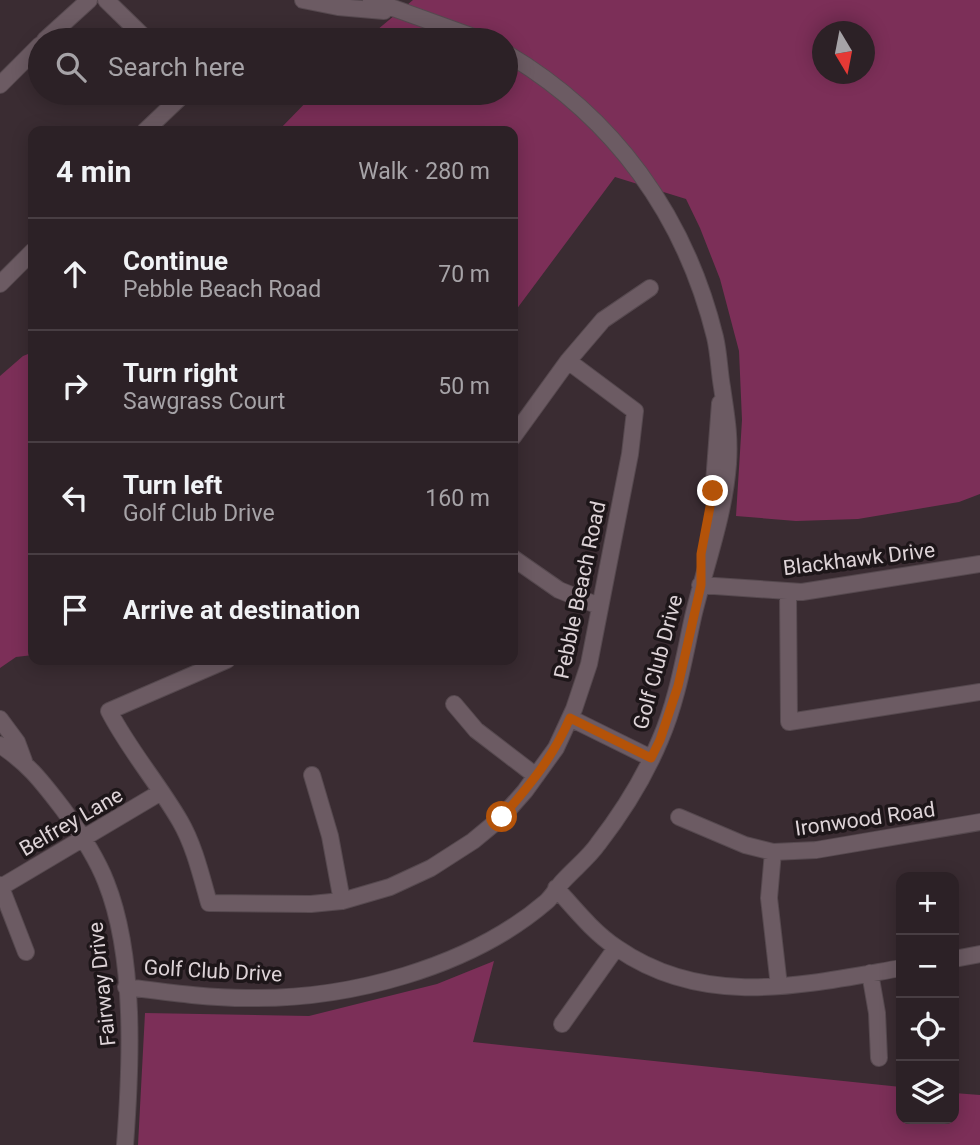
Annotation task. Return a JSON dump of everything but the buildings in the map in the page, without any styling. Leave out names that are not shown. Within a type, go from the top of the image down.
[{"type":"street","points":[[58,28],[89,0]]},
{"type":"street","points":[[106,0],[135,28]]},
{"type":"street","points":[[303,0],[338,7],[413,7]]},
{"type":"street","points":[[371,0],[413,7],[457,28]]},
{"type":"street","points":[[0,85],[28,57]]},
{"type":"street","name":"Golf Club Drive","points":[[126,987],[247,998],[294,996],[346,990],[399,978],[444,962],[496,936],[549,900],[556,888],[597,846],[637,786],[660,740],[678,686],[701,585],[713,552],[728,466],[729,422],[722,396],[715,340],[695,276],[652,188],[601,125],[544,78],[518,61]]},
{"type":"street","points":[[150,126],[172,105]]},
{"type":"street","points":[[0,284],[28,256]]},
{"type":"street","points":[[518,430],[568,360],[603,320],[650,288]]},
{"type":"street","name":"Pebble Beach Road","points":[[162,792],[186,832],[209,902],[239,905],[342,901],[390,887],[454,855],[502,817],[556,748],[570,718],[589,664],[630,454],[635,411],[568,360]]},
{"type":"street","points":[[518,561],[559,590],[599,606]]},
{"type":"street","name":"Blackhawk Drive","points":[[701,585],[788,592],[980,564]]},
{"type":"street","points":[[788,592],[789,722],[980,692]]},
{"type":"street","points":[[162,792],[119,731],[109,711],[215,665]]},
{"type":"street","points":[[454,704],[476,730],[536,776]]},
{"type":"street","points":[[570,718],[651,758]]},
{"type":"street","name":"Fairway Drive","points":[[1,722],[17,742],[24,761]]},
{"type":"street","name":"Fairway Drive","points":[[0,745],[24,761],[45,785],[98,863],[114,905],[123,948],[130,1070],[125,1145]]},
{"type":"street","points":[[312,775],[330,836],[342,901]]},
{"type":"street","name":"Belfrey Lane","points":[[1,886],[162,792]]},
{"type":"street","name":"Ironwood Road","points":[[679,817],[745,845],[773,852],[816,850],[980,822]]},
{"type":"street","points":[[773,852],[769,898],[779,986]]},
{"type":"street","points":[[1,886],[26,952]]},
{"type":"street","points":[[556,888],[587,922],[616,948],[668,974],[698,983],[722,987],[779,986],[896,969]]},
{"type":"street","points":[[562,1024],[616,948]]},
{"type":"street","points":[[959,958],[980,954]]},
{"type":"street","points":[[870,973],[877,1013],[879,1058]]},
{"type":"shaded area","points":[[413,0],[980,0],[980,494],[959,502],[858,519],[796,521],[736,516],[742,420],[739,351],[720,279],[686,199],[615,177],[518,307],[518,126],[283,126],[303,105],[518,105],[518,28],[379,28]]},
{"type":"shaded area","points":[[28,354],[28,656],[16,657],[0,668],[0,376]]},
{"type":"shaded area","points":[[494,961],[473,1042],[896,1086],[896,1124],[959,1124],[959,1093],[980,1095],[980,1145],[138,1145],[145,1013],[309,1016],[437,984]]},
{"type":"route","points":[[502,817],[556,748],[570,718],[651,758],[660,740],[678,686],[701,585],[701,554],[713,491]]}]
